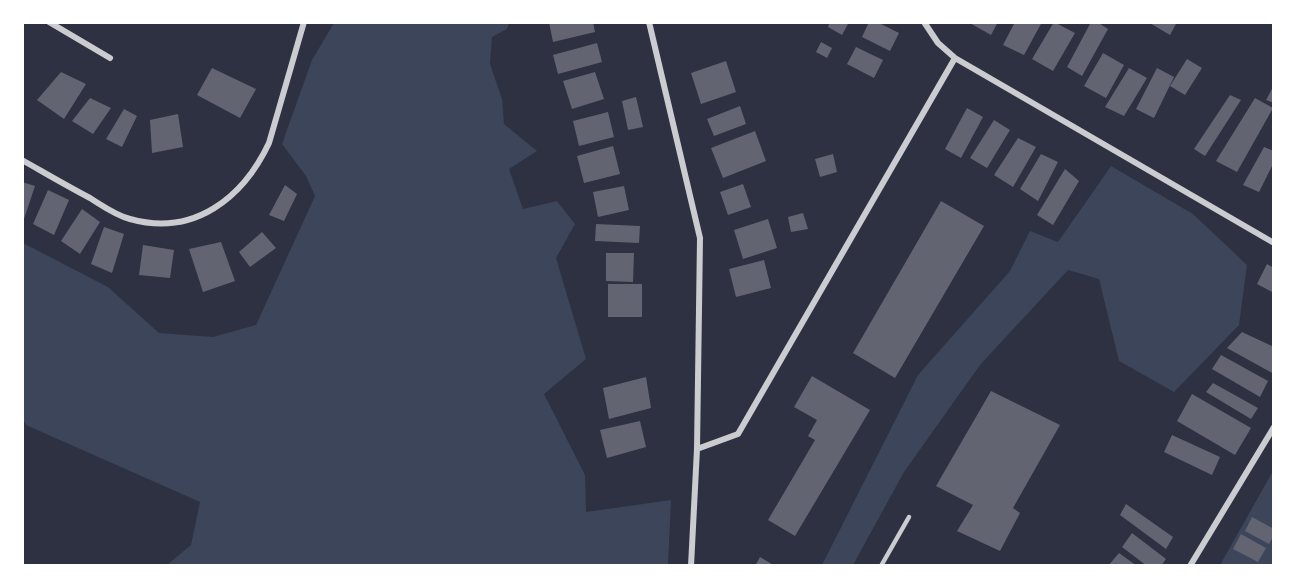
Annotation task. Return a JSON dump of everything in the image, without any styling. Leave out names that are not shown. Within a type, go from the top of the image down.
[{"type":"street","points":[[49,22],[110,58]]},
{"type":"street","points":[[22,160],[112,212],[131,219],[151,223],[171,223],[210,212],[242,187],[262,158],[269,143],[304,22]]},
{"type":"street","points":[[649,22],[700,238],[697,449],[691,566]]},
{"type":"street","points":[[924,22],[938,43],[955,58],[1274,243]]},
{"type":"street","points":[[697,449],[738,434],[955,58]]},
{"type":"street","points":[[1190,566],[1274,427]]},
{"type":"lane","points":[[881,566],[909,517]]},
{"type":"shaded area","points":[[334,23],[509,23],[507,29],[492,37],[490,64],[502,99],[504,124],[537,151],[509,169],[523,209],[557,201],[575,224],[556,258],[586,359],[544,394],[585,475],[586,512],[671,500],[668,565],[167,565],[191,545],[200,502],[26,425],[23,420],[23,243],[108,287],[159,333],[213,337],[256,325],[315,196],[306,176],[282,144],[312,60]]},
{"type":"shaded area","points":[[1111,166],[1193,214],[1247,265],[1239,325],[1174,392],[1119,361],[1099,279],[1068,270],[980,365],[904,472],[853,565],[822,565],[918,375],[1010,271],[1030,231],[1058,242]]},
{"type":"shaded area","points":[[1273,471],[1273,565],[1220,565]]},
{"type":"building","points":[[549,22],[593,22],[595,32],[553,42]]},
{"type":"building","points":[[830,22],[849,22],[842,35],[828,27]]},
{"type":"building","points":[[869,22],[877,22],[899,33],[890,51],[862,37]]},
{"type":"building","points":[[968,22],[998,22],[991,35]]},
{"type":"building","points":[[1015,22],[1042,22],[1024,55],[1003,45]]},
{"type":"building","points":[[1054,22],[1075,33],[1053,71],[1032,59]]},
{"type":"building","points":[[1091,22],[1097,22],[1108,29],[1082,76],[1067,67]]},
{"type":"building","points":[[1148,22],[1177,22],[1170,35]]},
{"type":"building","points":[[821,42],[832,48],[827,58],[816,52]]},
{"type":"building","points":[[597,43],[602,62],[558,74],[553,55]]},
{"type":"building","points":[[856,47],[883,60],[874,78],[847,64]]},
{"type":"building","points":[[1103,53],[1124,65],[1106,98],[1084,86]]},
{"type":"building","points":[[1187,59],[1202,68],[1185,95],[1170,86]]},
{"type":"building","points":[[726,61],[736,92],[701,104],[691,73]]},
{"type":"building","points":[[212,68],[256,89],[240,118],[197,95]]},
{"type":"building","points":[[1129,68],[1147,78],[1124,116],[1105,107]]},
{"type":"building","points":[[1157,68],[1174,77],[1154,118],[1136,109]]},
{"type":"building","points":[[61,72],[86,84],[64,119],[37,100]]},
{"type":"building","points":[[595,72],[604,99],[572,109],[563,81]]},
{"type":"building","points":[[1274,85],[1274,103],[1266,100]]},
{"type":"building","points":[[1230,95],[1241,100],[1205,156],[1194,149]]},
{"type":"building","points":[[636,97],[643,127],[628,130],[622,101]]},
{"type":"building","points":[[90,98],[111,108],[93,134],[72,121]]},
{"type":"building","points":[[1255,98],[1273,108],[1237,172],[1216,161]]},
{"type":"building","points":[[740,106],[746,124],[714,136],[707,119]]},
{"type":"building","points":[[967,108],[983,117],[961,158],[945,149]]},
{"type":"building","points":[[124,109],[137,116],[122,147],[106,139]]},
{"type":"building","points":[[608,112],[614,137],[579,146],[573,121]]},
{"type":"building","points":[[178,114],[183,147],[152,153],[150,120]]},
{"type":"building","points":[[994,120],[1010,130],[987,168],[970,158]]},
{"type":"building","points":[[755,131],[766,161],[723,178],[711,148]]},
{"type":"building","points":[[1018,138],[1036,147],[1013,187],[994,175]]},
{"type":"building","points":[[613,146],[620,174],[584,183],[577,156]]},
{"type":"building","points":[[1264,147],[1274,151],[1274,162],[1259,192],[1243,185]]},
{"type":"building","points":[[833,154],[837,172],[820,177],[815,159]]},
{"type":"building","points":[[1041,154],[1058,162],[1038,201],[1020,189]]},
{"type":"building","points":[[1065,169],[1079,181],[1053,225],[1037,215]]},
{"type":"building","points":[[22,182],[35,186],[23,222],[22,222]]},
{"type":"building","points":[[743,184],[751,207],[728,215],[720,192]]},
{"type":"building","points":[[285,185],[297,194],[284,221],[269,215]]},
{"type":"building","points":[[624,186],[629,210],[598,217],[593,192]]},
{"type":"building","points":[[48,190],[69,200],[54,235],[33,224]]},
{"type":"building","points":[[941,201],[984,226],[895,378],[853,353]]},
{"type":"building","points":[[82,209],[100,222],[80,254],[61,241]]},
{"type":"building","points":[[803,213],[808,229],[791,232],[788,217]]},
{"type":"building","points":[[768,219],[777,248],[743,259],[734,230]]},
{"type":"building","points":[[596,224],[640,226],[639,243],[595,241]]},
{"type":"building","points":[[104,227],[124,234],[112,273],[91,264]]},
{"type":"building","points":[[262,232],[276,248],[250,267],[239,252]]},
{"type":"building","points":[[221,242],[235,281],[203,292],[189,249]]},
{"type":"building","points":[[143,245],[174,250],[170,278],[139,275]]},
{"type":"building","points":[[606,253],[634,253],[633,282],[606,281]]},
{"type":"building","points":[[764,260],[771,288],[736,297],[729,269]]},
{"type":"building","points":[[1267,264],[1274,268],[1274,293],[1257,284]]},
{"type":"building","points":[[608,284],[642,284],[642,317],[608,317]]},
{"type":"building","points":[[1242,332],[1274,347],[1274,374],[1227,348]]},
{"type":"building","points":[[1221,355],[1268,381],[1260,397],[1212,369]]},
{"type":"building","points":[[812,376],[870,410],[795,536],[768,520],[815,440],[808,436],[817,420],[794,407]]},
{"type":"building","points":[[646,377],[651,408],[609,419],[603,388]]},
{"type":"building","points":[[1213,383],[1258,408],[1251,419],[1206,392]]},
{"type":"building","points":[[991,391],[1060,425],[1013,508],[1020,513],[1000,551],[957,531],[973,505],[936,486]]},
{"type":"building","points":[[1192,394],[1251,428],[1235,455],[1177,421]]},
{"type":"building","points":[[640,421],[646,447],[607,458],[600,430]]},
{"type":"building","points":[[1172,435],[1220,457],[1212,475],[1164,452]]},
{"type":"building","points":[[1126,504],[1173,537],[1166,549],[1120,515]]},
{"type":"building","points":[[1252,517],[1274,529],[1274,535],[1269,544],[1245,531]]},
{"type":"building","points":[[1132,533],[1166,559],[1161,566],[1147,566],[1122,547]]},
{"type":"building","points":[[1241,534],[1266,548],[1258,562],[1233,549]]},
{"type":"building","points":[[1119,553],[1137,566],[1108,566]]},
{"type":"building","points":[[760,557],[775,566],[755,566]]}]
